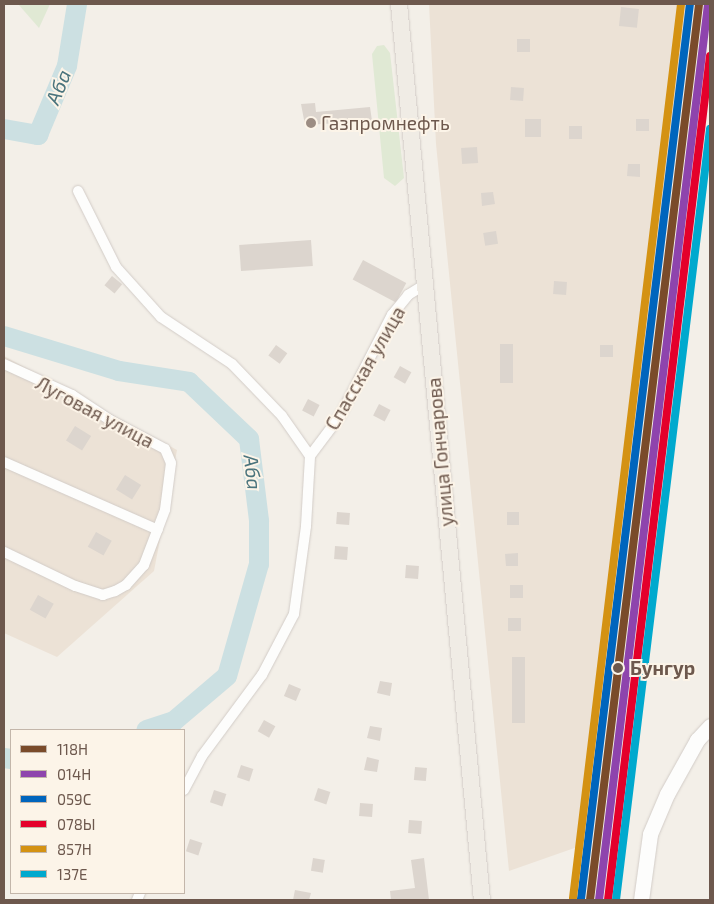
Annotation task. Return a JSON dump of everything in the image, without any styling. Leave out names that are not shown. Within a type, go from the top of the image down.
[{"type":"main road","name":"улица Гончарова","points":[[399,4],[482,900]]},
{"type":"street","name":"Спасская улица","points":[[78,191],[116,267],[161,317],[232,364],[282,416],[310,456],[340,416],[392,315],[408,296],[424,285]]},
{"type":"street","name":"Луговая улица","points":[[4,364],[72,395],[110,420],[164,449],[171,463],[158,530],[144,566],[126,585],[103,594],[75,586],[4,552]]},
{"type":"street","points":[[185,788],[202,756],[262,675],[294,614],[306,526],[310,456]]},
{"type":"street","points":[[4,462],[158,530]]},
{"type":"street","points":[[641,900],[650,834],[666,794],[697,740],[710,726]]},
{"type":"shaded area","points":[[429,4],[692,4],[629,466],[583,845],[509,871],[436,144]]},
{"type":"shaded area","points":[[4,356],[177,450],[154,571],[57,657],[4,633]]},
{"type":"green space","points":[[18,4],[50,4],[39,28]]},
{"type":"green space","points":[[384,45],[390,53],[404,178],[395,186],[384,178],[372,54],[377,46]]},
{"type":"building","points":[[621,7],[639,9],[637,28],[619,26]]},
{"type":"building","points":[[517,39],[530,39],[530,52],[517,52]]},
{"type":"building","points":[[511,87],[524,88],[523,101],[510,100]]},
{"type":"building","points":[[315,103],[316,112],[370,107],[372,121],[305,125],[301,104]]},
{"type":"building","points":[[525,119],[541,119],[541,137],[525,137]]},
{"type":"building","points":[[636,119],[649,119],[649,131],[636,131]]},
{"type":"building","points":[[569,126],[582,126],[582,139],[569,139]]},
{"type":"building","points":[[477,147],[478,163],[462,164],[461,148]]},
{"type":"building","points":[[628,164],[640,164],[640,177],[627,176]]},
{"type":"building","points":[[493,192],[495,204],[482,206],[481,193]]},
{"type":"building","points":[[496,231],[498,244],[485,246],[483,233]]},
{"type":"building","points":[[311,240],[313,266],[241,271],[239,245]]},
{"type":"building","points":[[363,260],[406,283],[396,302],[353,279]]},
{"type":"building","points":[[112,276],[122,284],[115,294],[104,285]]},
{"type":"building","points":[[554,281],[567,282],[566,295],[553,294]]},
{"type":"building","points":[[500,344],[513,344],[513,383],[500,383]]},
{"type":"building","points":[[276,345],[287,353],[280,364],[268,356]]},
{"type":"building","points":[[600,345],[613,345],[613,357],[600,357]]},
{"type":"building","points":[[400,366],[411,372],[405,384],[394,377]]},
{"type":"building","points":[[308,399],[320,405],[314,416],[302,411]]},
{"type":"building","points":[[379,404],[391,410],[385,421],[373,416]]},
{"type":"building","points":[[75,426],[91,436],[82,450],[66,440]]},
{"type":"building","points":[[125,475],[141,485],[132,499],[116,489]]},
{"type":"building","points":[[337,512],[350,513],[349,525],[336,524]]},
{"type":"building","points":[[507,512],[519,512],[519,525],[507,525]]},
{"type":"building","points":[[96,532],[112,541],[104,556],[88,547]]},
{"type":"building","points":[[335,546],[348,547],[347,560],[334,559]]},
{"type":"building","points":[[518,553],[518,566],[506,566],[505,554]]},
{"type":"building","points":[[406,565],[419,566],[418,579],[405,578]]},
{"type":"building","points":[[510,585],[523,585],[523,598],[510,598]]},
{"type":"building","points":[[38,595],[54,604],[46,619],[30,610]]},
{"type":"building","points":[[508,618],[521,618],[521,631],[508,631]]},
{"type":"building","points":[[512,657],[525,657],[525,723],[512,723]]},
{"type":"building","points":[[380,681],[392,683],[390,696],[377,693]]},
{"type":"building","points":[[289,684],[301,689],[296,701],[284,696]]},
{"type":"building","points":[[264,720],[275,726],[269,738],[258,731]]},
{"type":"building","points":[[370,726],[382,728],[380,741],[367,738]]},
{"type":"building","points":[[367,757],[379,760],[377,772],[364,770]]},
{"type":"building","points":[[241,765],[253,769],[249,781],[237,777]]},
{"type":"building","points":[[415,767],[427,768],[426,781],[414,780]]},
{"type":"building","points":[[318,788],[330,792],[326,804],[314,800]]},
{"type":"building","points":[[214,790],[226,794],[222,806],[210,802]]},
{"type":"building","points":[[360,803],[373,804],[372,817],[359,816]]},
{"type":"building","points":[[409,820],[422,821],[421,834],[408,833]]},
{"type":"building","points":[[190,839],[202,843],[198,855],[186,851]]},
{"type":"building","points":[[313,858],[325,860],[323,873],[311,871]]},
{"type":"building","points":[[424,858],[429,900],[391,900],[390,891],[415,888],[411,860]]},
{"type":"building","points":[[295,890],[311,893],[309,900],[293,900]]},
{"type":"waterway","name":"Аба","points":[[4,129],[38,135],[67,66],[77,4]]},
{"type":"waterway","name":"Аба","points":[[4,336],[119,371],[189,382],[249,439],[259,521],[259,564],[227,676],[174,721],[149,729]]},
{"type":"waterway","name":"Аба","points":[[4,758],[10,759]]},
{"type":"transit line","name":"857Н","points":[[573,898],[681,4]]},
{"type":"transit line","name":"059С","points":[[581,899],[690,4]]},
{"type":"transit line","name":"118Н","points":[[590,900],[699,4]]},
{"type":"transit line","name":"014Н","points":[[599,900],[708,5]]},
{"type":"transit line","name":"078Ы","points":[[608,900],[710,56]]},
{"type":"transit line","name":"137Е","points":[[616,900],[710,129]]},
{"type":"place","name":"Газпромнефть","points":[[311,123]]},
{"type":"place","name":"Бунгур","points":[[618,668]]}]
